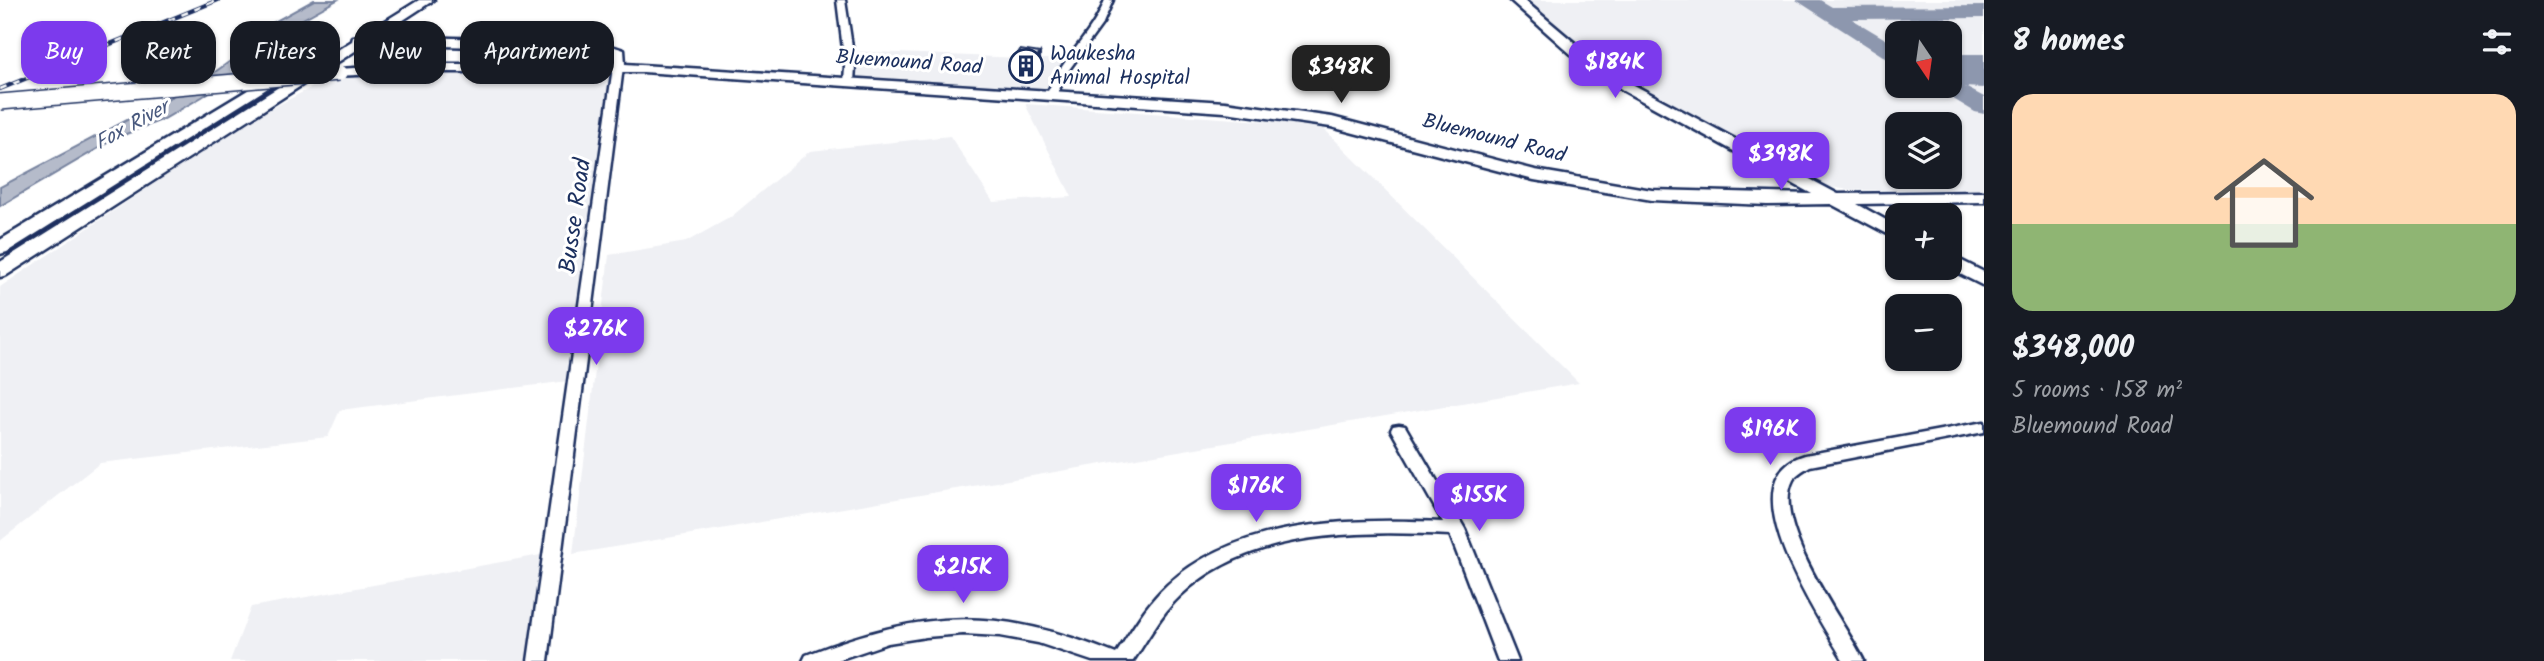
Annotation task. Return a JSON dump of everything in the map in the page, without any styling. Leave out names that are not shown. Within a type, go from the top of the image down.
[{"type":"main road","points":[[0,271],[205,139],[413,0]]},
{"type":"main road","points":[[0,248],[178,136],[428,0]]},
{"type":"main road","points":[[1516,0],[1608,75],[1885,227]]},
{"type":"main road","points":[[352,39],[460,42]]},
{"type":"main road","points":[[614,51],[619,53],[618,68]]},
{"type":"main road","name":"Bluemound Road","points":[[614,67],[618,68]]},
{"type":"main road","name":"Bluemound Road","points":[[446,68],[662,69],[1224,107],[1294,115],[1358,127],[1512,170],[1652,195],[1734,200],[1984,197]]},
{"type":"main road","points":[[615,87],[625,78],[662,69]]},
{"type":"main road","name":"Bluemound Road","points":[[0,102],[354,72]]},
{"type":"main road","points":[[178,136],[205,139]]},
{"type":"main road","points":[[1747,152],[1784,188],[1781,194],[1766,200]]},
{"type":"main road","points":[[1899,203],[1908,197]]},
{"type":"main road","points":[[1734,200],[1839,211],[1885,228]]},
{"type":"main road","points":[[1962,268],[1984,280]]},
{"type":"street","points":[[841,0],[850,66],[849,82]]},
{"type":"street","points":[[1051,96],[1064,69],[1099,20],[1108,0]]},
{"type":"street","name":"Busse Road","points":[[538,661],[618,68]]},
{"type":"street","points":[[1854,661],[1785,533],[1779,508],[1784,480],[1805,461],[1984,427]]},
{"type":"street","points":[[1399,430],[1456,529],[1508,661]]},
{"type":"street","points":[[1122,661],[1174,591],[1204,568],[1254,544],[1310,532],[1456,529]]},
{"type":"street","points":[[813,661],[886,635],[924,627],[962,625],[1010,629],[1056,639],[1113,661]]},
{"type":"shaded area","points":[[1526,0],[1984,0],[1984,190],[1850,190],[1830,187],[1627,79],[1573,40]]},
{"type":"shaded area","points":[[848,51],[1070,60],[1050,96],[849,82]]},
{"type":"shaded area","points":[[614,67],[618,67],[576,380],[340,410],[328,437],[100,463],[0,541],[0,287],[248,121],[318,84],[340,84],[340,73],[354,73],[354,84],[446,84],[446,71],[460,70],[460,84],[614,84]]},
{"type":"shaded area","points":[[1025,104],[1320,125],[1579,383],[573,554],[609,255],[686,242],[731,217],[810,151],[950,136],[993,202],[1072,197]]},
{"type":"shaded area","points":[[552,553],[538,661],[230,661],[251,607]]},
{"type":"water","points":[[314,0],[337,0],[299,21],[276,21]]},
{"type":"water","name":"Fox River","points":[[230,61],[230,78],[202,97],[164,119],[116,138],[0,206],[0,187],[196,84],[216,84],[216,71]]},
{"type":"building","points":[[1020,50],[1040,53],[1034,62],[1012,63]]},
{"type":"taxiway","points":[[1806,0],[1885,48]]},
{"type":"taxiway","points":[[1828,13],[1984,12]]},
{"type":"taxiway","points":[[1962,94],[1984,107]]},
{"type":"runway","points":[[1962,71],[1984,71]]},
{"type":"railway","points":[[0,89],[218,0]]},
{"type":"place","name":"Waukesha Animal Hospital","points":[[1026,66]]}]
